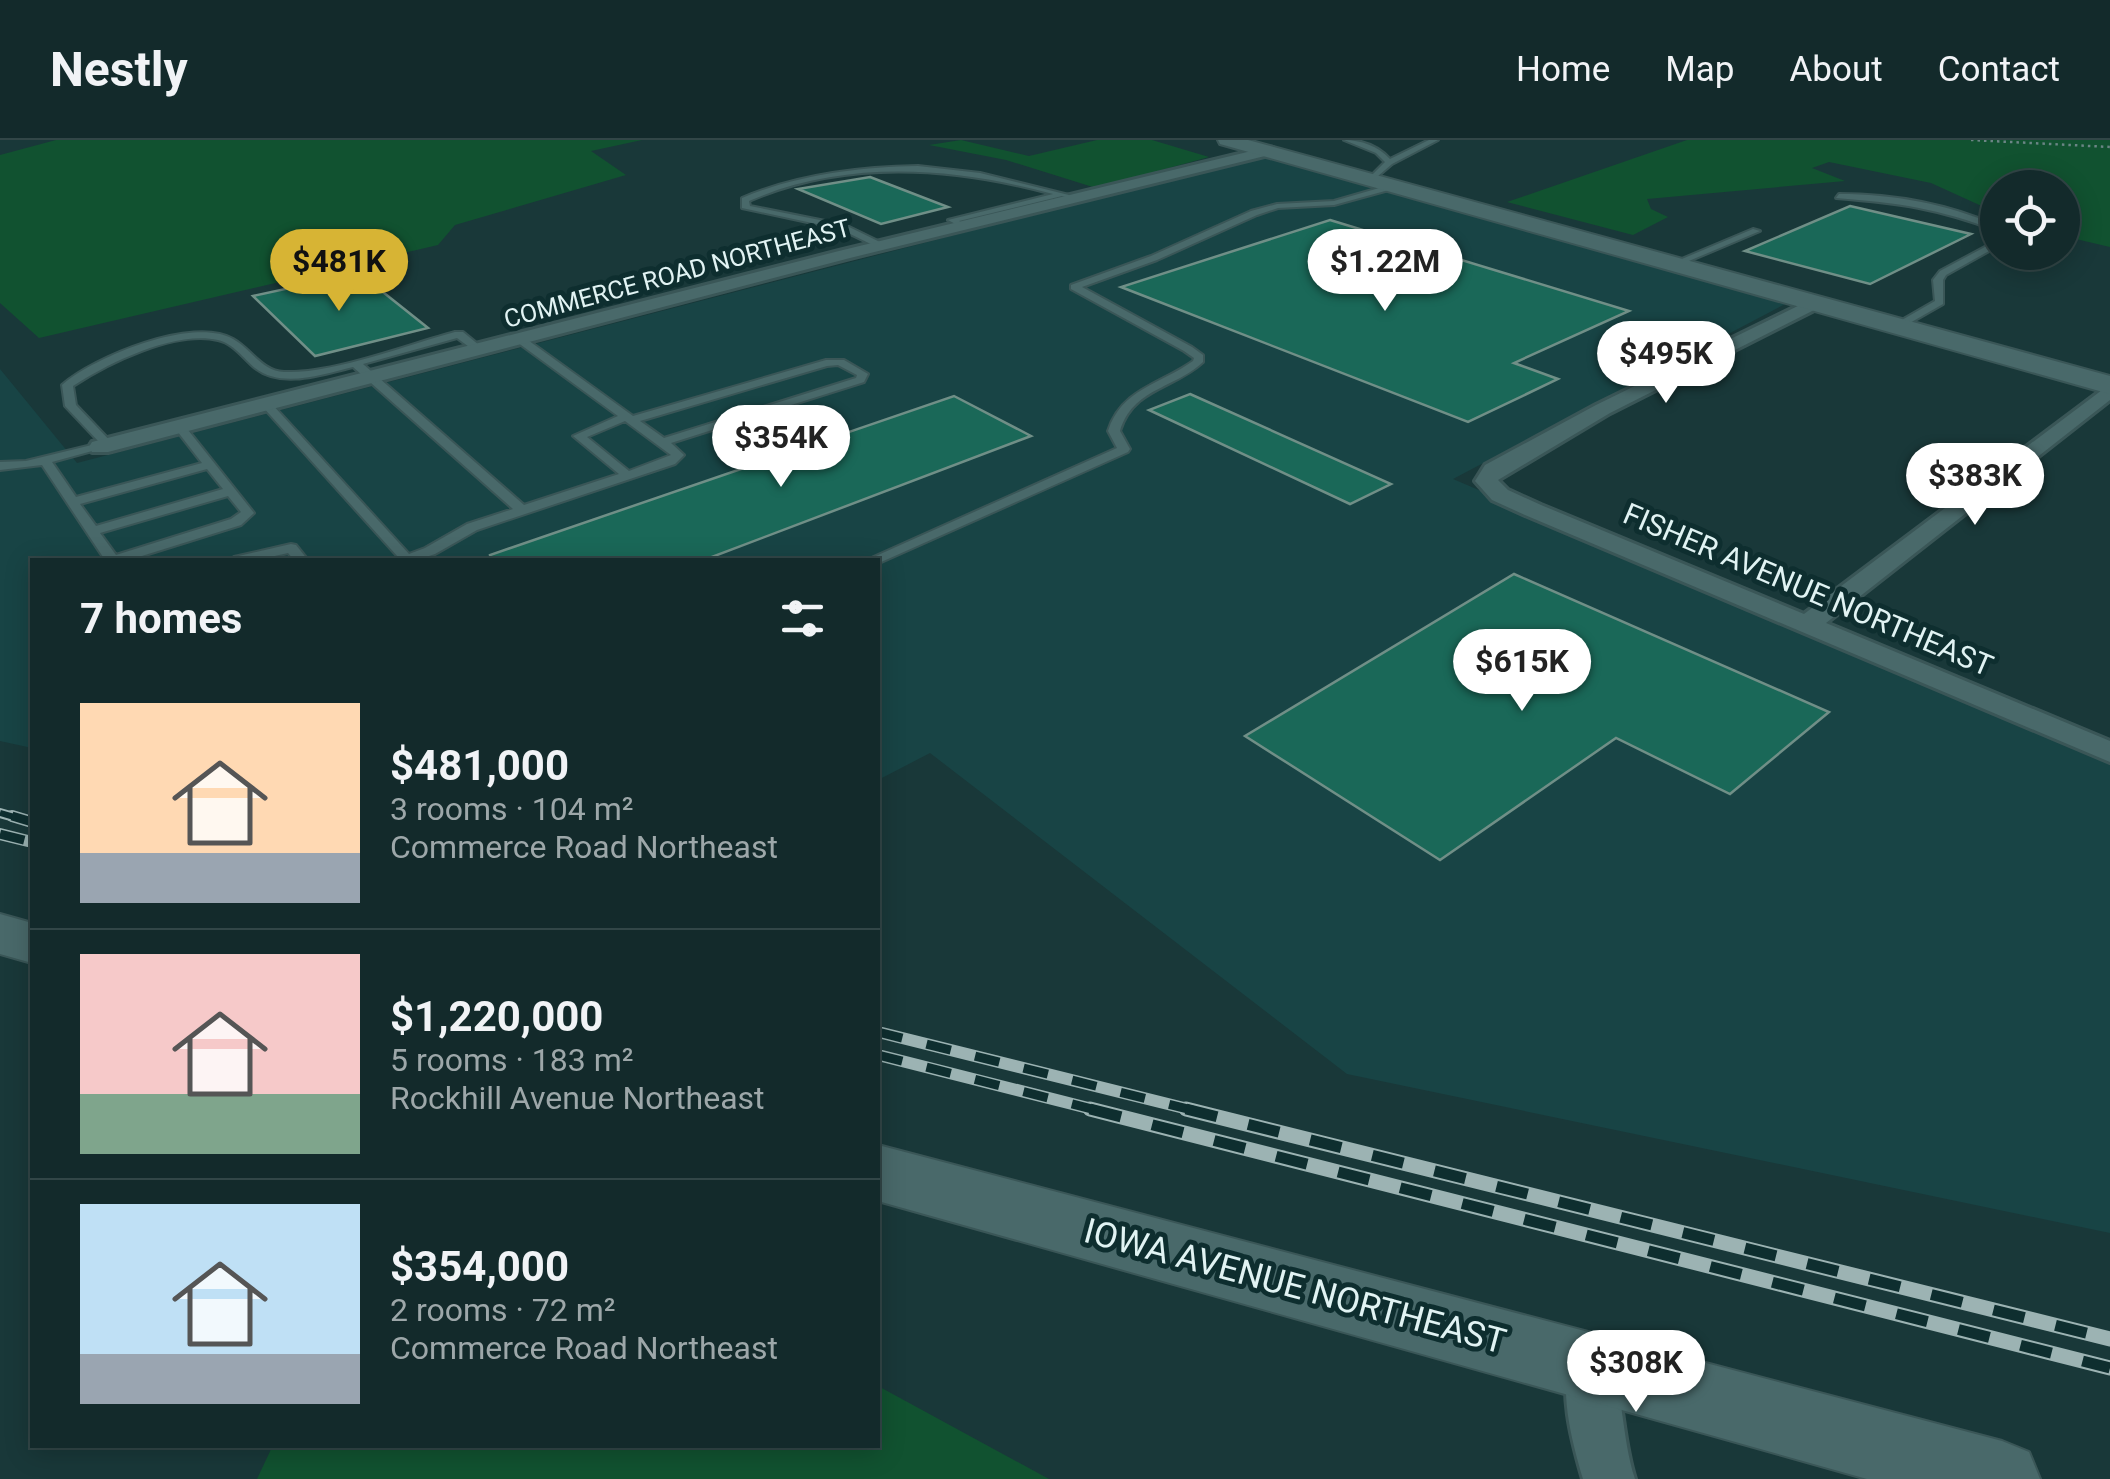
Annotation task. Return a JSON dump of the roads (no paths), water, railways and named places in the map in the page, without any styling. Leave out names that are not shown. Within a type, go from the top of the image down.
[{"type":"street","points":[[1236,141],[1384,176],[1674,264],[2110,387]]},
{"type":"street","name":"COMMERCE ROAD NORTHEAST","points":[[104,446],[1070,196],[1268,151]]},
{"type":"street","name":"FISHER AVENUE NORTHEAST","points":[[1814,303],[1603,409],[1493,470],[1486,482],[1500,495],[1533,510],[2110,752]]},
{"type":"street","points":[[1808,624],[2110,387]]},
{"type":"street","points":[[0,934],[30,942]]},
{"type":"street","name":"IOWA AVENUE NORTHEAST","points":[[880,1174],[2002,1479]]},
{"type":"street","points":[[1590,1366],[1598,1442],[1610,1479]]},
{"type":"lane","points":[[1347,140],[1380,150],[1384,176]]},
{"type":"lane","points":[[879,558],[1124,449],[1114,431],[1116,414],[1132,398],[1198,362],[1199,358],[1188,348],[1074,287],[1154,258],[1254,213],[1277,206],[1334,203],[1384,176],[1435,140]]},
{"type":"lane","points":[[882,246],[842,227],[746,208],[745,200],[764,191],[860,169],[907,166],[972,170],[1070,196]]},
{"type":"lane","points":[[1839,196],[1894,200],[1980,221]]},
{"type":"lane","points":[[1674,264],[1756,230]]},
{"type":"lane","points":[[1898,326],[1940,302],[1938,280],[1943,273],[1980,252]]},
{"type":"lane","points":[[0,466],[104,446],[70,406],[67,385],[90,369],[140,349],[223,337],[272,374],[320,371],[460,334],[480,350]]},
{"type":"lane","points":[[411,558],[472,527],[628,476],[678,455],[521,340]]},
{"type":"lane","points":[[628,476],[579,436],[629,418],[826,363],[840,362],[863,374],[860,380],[662,442]]},
{"type":"lane","points":[[355,363],[522,510]]},
{"type":"lane","points":[[266,404],[404,558]]},
{"type":"lane","points":[[120,558],[236,522],[248,514],[180,426]]},
{"type":"lane","points":[[45,460],[112,558]]},
{"type":"lane","points":[[74,502],[210,464]]},
{"type":"lane","points":[[92,531],[231,491]]},
{"type":"lane","points":[[247,558],[291,548],[299,558]]},
{"type":"railway","points":[[0,813],[21,819]]},
{"type":"railway","points":[[12,816],[30,821]]},
{"type":"railway","points":[[0,834],[30,842]]},
{"type":"railway","points":[[880,1032],[1196,1111]]},
{"type":"railway","points":[[880,1056],[1100,1111]]},
{"type":"railway","points":[[1090,1109],[2110,1368]]},
{"type":"railway","points":[[1186,1109],[2110,1339]]}]
